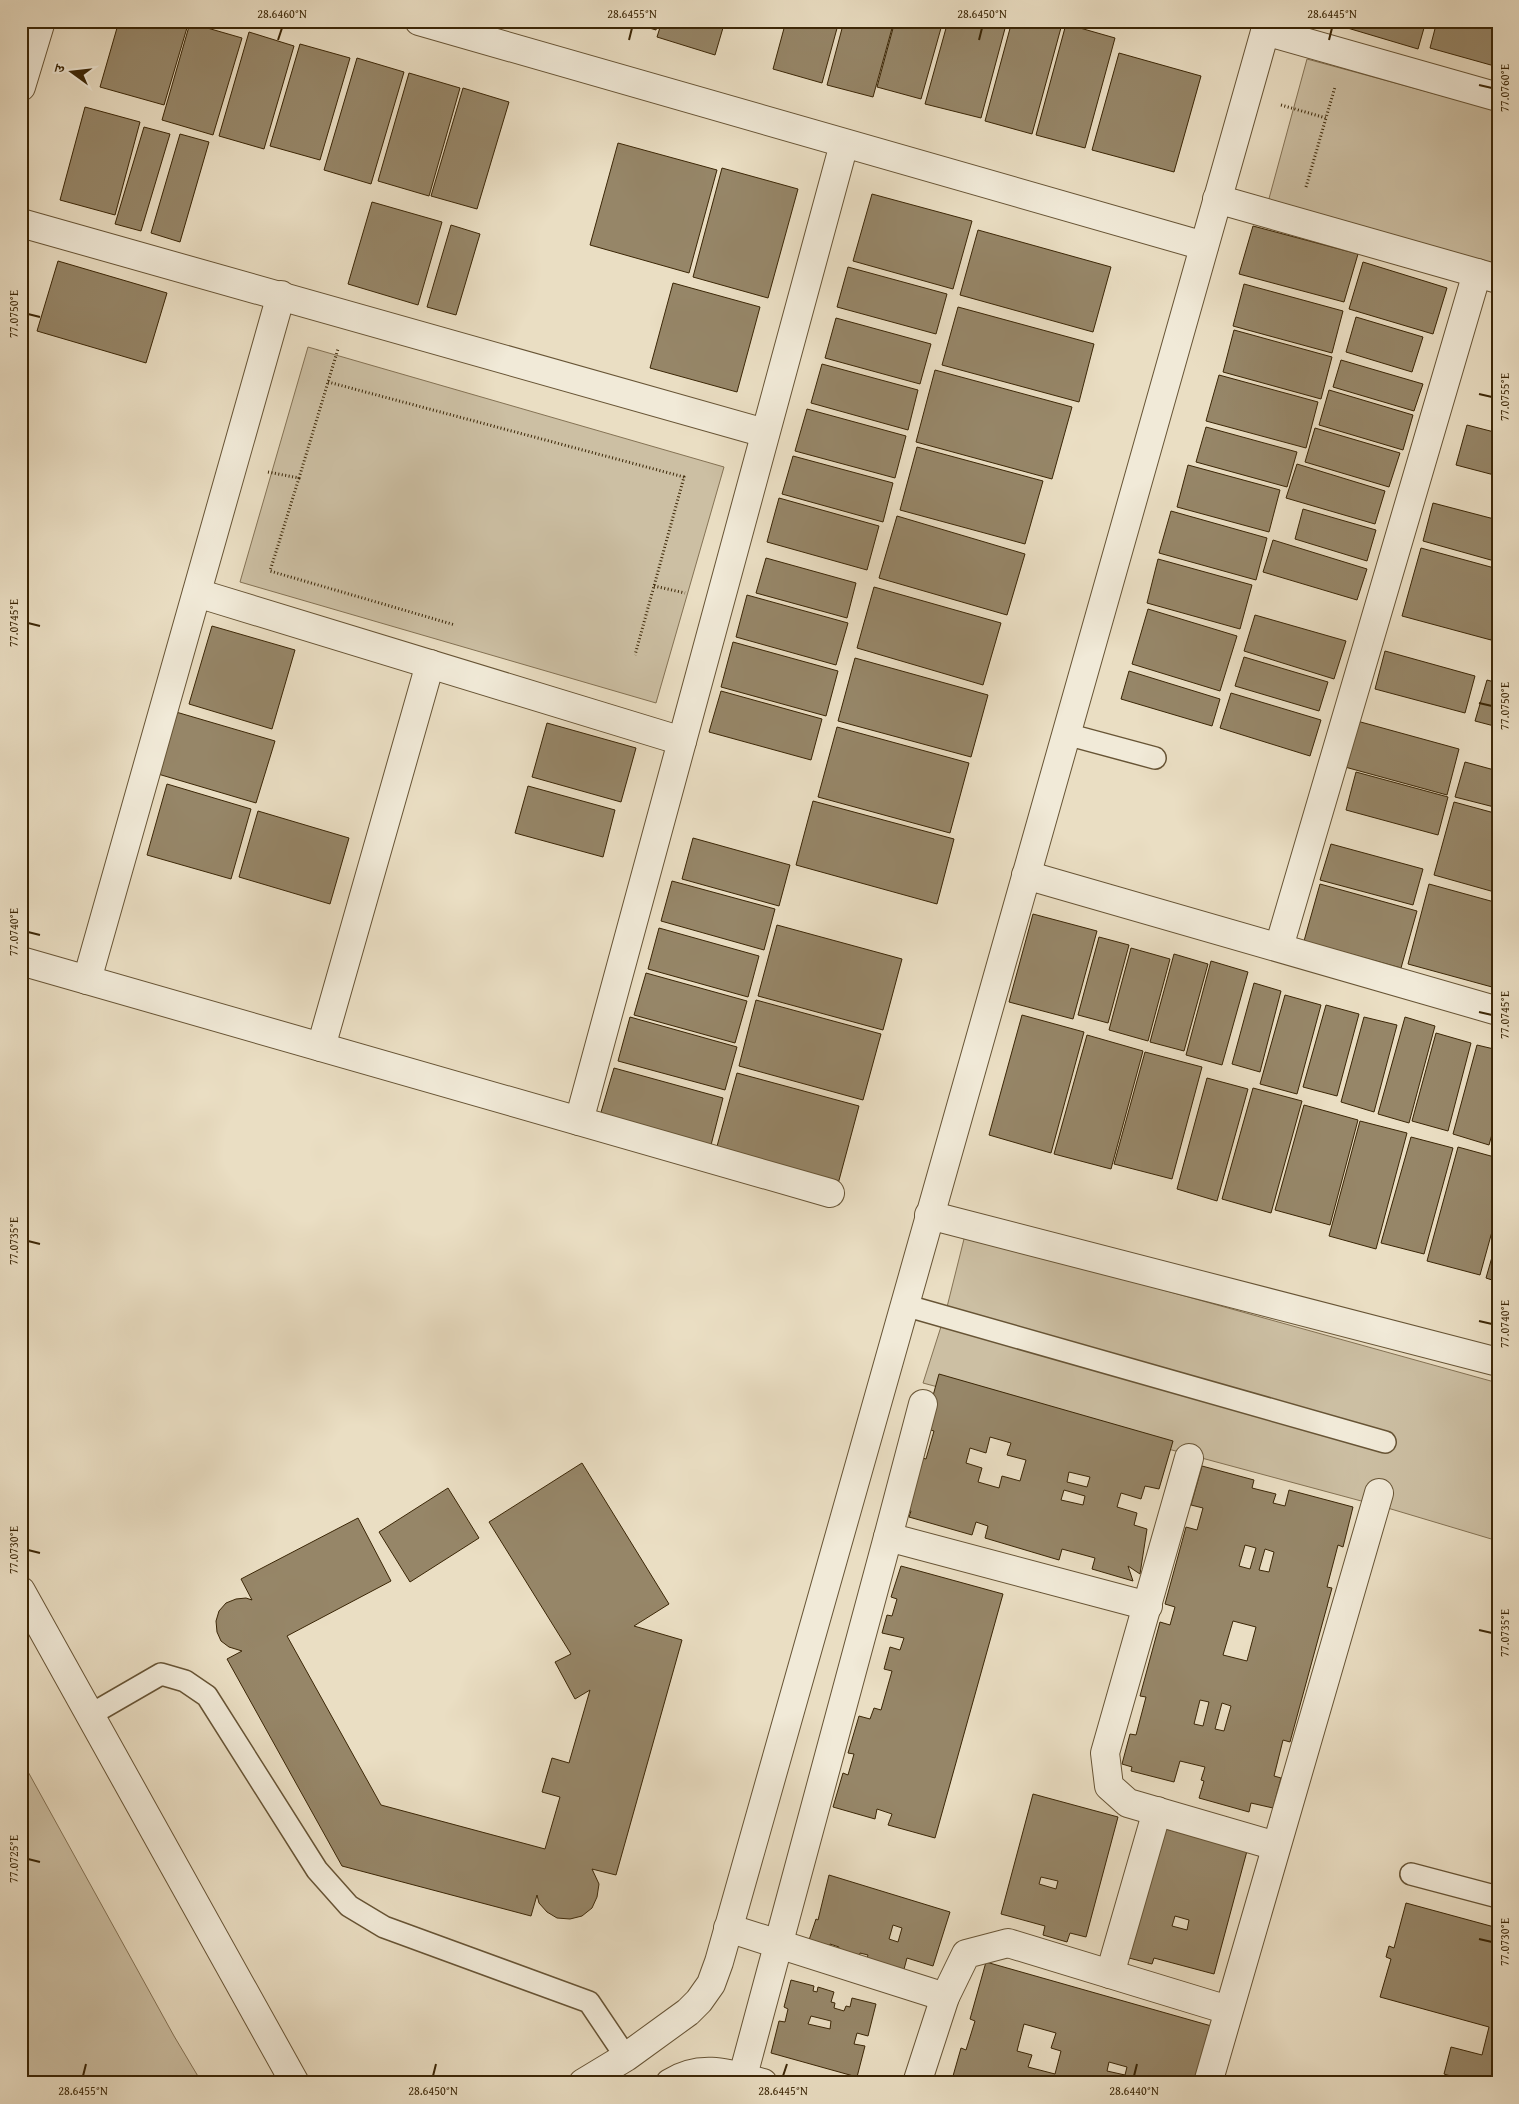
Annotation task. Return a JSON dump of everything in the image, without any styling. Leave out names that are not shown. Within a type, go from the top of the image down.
[{"type":"street","points":[[21,87],[40,21]]},
{"type":"street","points":[[434,23],[844,144],[1204,246]]},
{"type":"street","points":[[583,2083],[626,2057],[688,2012],[699,2001],[711,1984],[1266,26],[1498,97]]},
{"type":"street","points":[[578,1120],[844,144]]},
{"type":"street","points":[[1217,199],[1488,276],[1279,947]]},
{"type":"street","points":[[21,223],[349,314],[765,433]]},
{"type":"street","points":[[87,980],[281,295]]},
{"type":"street","points":[[197,593],[682,741]]},
{"type":"street","points":[[321,1047],[430,664]]},
{"type":"street","points":[[1026,875],[1498,1012]]},
{"type":"street","points":[[21,961],[830,1193]]},
{"type":"street","points":[[929,1215],[1498,1362]]},
{"type":"street","points":[[670,2083],[680,2077],[709,2070],[748,2081],[777,1944],[923,1404]]},
{"type":"street","points":[[1188,1458],[1148,1606],[1105,1753],[1109,1786],[1128,1803],[1276,1846]]},
{"type":"street","points":[[1208,2083],[1379,1493]]},
{"type":"street","points":[[888,1537],[1148,1606]]},
{"type":"street","points":[[21,1591],[295,2083]]},
{"type":"street","points":[[1110,1974],[1157,1811]]},
{"type":"street","points":[[728,1928],[945,1997]]},
{"type":"street","points":[[917,2083],[945,1997],[966,1954],[1008,1943],[1228,2010]]},
{"type":"lane","points":[[1066,734],[1155,758]]},
{"type":"lane","points":[[904,1305],[1385,1442]]},
{"type":"lane","points":[[90,1714],[161,1674],[185,1681],[207,1696],[318,1870],[349,1906],[384,1927],[589,2002],[626,2057]]},
{"type":"lane","points":[[1411,1874],[1498,1897]]},
{"type":"path","points":[[1247,96],[1326,118],[1336,83]]},
{"type":"path","points":[[349,314],[270,571],[455,625]]},
{"type":"path","points":[[328,382],[684,477],[635,655]]},
{"type":"path","points":[[233,465],[299,478]]},
{"type":"shaded area","points":[[1307,59],[1498,111],[1498,280],[1264,217]]},
{"type":"shaded area","points":[[308,347],[724,467],[656,703],[240,582]]},
{"type":"shaded area","points":[[965,1235],[1498,1383],[1498,1541],[1391,1509],[923,1383],[946,1311]]},
{"type":"shaded area","points":[[21,1759],[174,2036],[202,2083],[21,2083]]},
{"type":"building","points":[[119,21],[189,21],[164,105],[100,87]]},
{"type":"building","points":[[626,21],[658,21],[656,30]]},
{"type":"building","points":[[662,21],[725,21],[715,55],[657,37]]},
{"type":"building","points":[[786,21],[839,21],[822,83],[773,69]]},
{"type":"building","points":[[844,21],[894,21],[873,97],[827,85]]},
{"type":"building","points":[[895,21],[943,21],[921,99],[877,87]]},
{"type":"building","points":[[948,21],[1007,21],[981,118],[925,104]]},
{"type":"building","points":[[1012,21],[1054,21],[1062,24],[1032,134],[985,121]]},
{"type":"building","points":[[1324,21],[1426,21],[1418,49]]},
{"type":"building","points":[[1437,21],[1498,21],[1498,67],[1430,48]]},
{"type":"building","points":[[190,23],[242,38],[213,135],[162,120]]},
{"type":"building","points":[[1066,24],[1115,38],[1085,148],[1036,135]]},
{"type":"building","points":[[249,32],[294,46],[264,149],[219,136]]},
{"type":"building","points":[[300,44],[350,58],[320,160],[270,146]]},
{"type":"building","points":[[1119,53],[1201,76],[1174,172],[1092,150]]},
{"type":"building","points":[[357,58],[404,72],[371,184],[324,170]]},
{"type":"building","points":[[409,73],[460,88],[429,196],[378,181]]},
{"type":"building","points":[[463,88],[509,102],[477,209],[431,196]]},
{"type":"building","points":[[85,107],[140,122],[115,215],[60,200]]},
{"type":"building","points":[[144,127],[170,134],[141,231],[115,224]]},
{"type":"building","points":[[180,134],[209,142],[180,242],[151,233]]},
{"type":"building","points":[[618,143],[717,170],[689,273],[590,245]]},
{"type":"building","points":[[722,168],[798,189],[768,298],[693,277]]},
{"type":"building","points":[[872,194],[972,221],[953,289],[853,261]]},
{"type":"building","points":[[372,202],[442,222],[418,305],[348,284]]},
{"type":"building","points":[[451,225],[480,234],[456,315],[427,307]]},
{"type":"building","points":[[1253,226],[1358,254],[1344,302],[1239,274]]},
{"type":"building","points":[[978,230],[1111,267],[1093,332],[960,295]]},
{"type":"building","points":[[58,261],[167,293],[146,363],[37,331]]},
{"type":"building","points":[[1363,262],[1447,288],[1433,334],[1349,309]]},
{"type":"building","points":[[848,267],[947,294],[936,334],[837,307]]},
{"type":"building","points":[[673,283],[760,307],[737,392],[650,368]]},
{"type":"building","points":[[1244,284],[1343,311],[1332,353],[1233,326]]},
{"type":"building","points":[[958,307],[1094,344],[1079,402],[942,365]]},
{"type":"building","points":[[1356,317],[1423,337],[1412,372],[1346,352]]},
{"type":"building","points":[[836,318],[931,344],[920,384],[825,358]]},
{"type":"building","points":[[1234,330],[1332,357],[1321,399],[1223,372]]},
{"type":"building","points":[[1341,360],[1423,384],[1414,411],[1333,387]]},
{"type":"building","points":[[822,364],[918,390],[908,430],[811,403]]},
{"type":"building","points":[[935,370],[1072,407],[1052,479],[916,442]]},
{"type":"building","points":[[1219,375],[1318,402],[1306,448],[1206,421]]},
{"type":"building","points":[[1329,390],[1413,415],[1403,450],[1319,425]]},
{"type":"building","points":[[807,409],[906,436],[895,478],[795,451]]},
{"type":"building","points":[[1467,425],[1498,433],[1498,476],[1456,465]]},
{"type":"building","points":[[1206,427],[1297,452],[1287,487],[1196,462]]},
{"type":"building","points":[[1315,428],[1400,453],[1389,487],[1305,462]]},
{"type":"building","points":[[917,447],[1043,481],[1025,544],[900,510]]},
{"type":"building","points":[[793,456],[893,483],[883,522],[782,494]]},
{"type":"building","points":[[1297,464],[1385,491],[1375,524],[1286,498]]},
{"type":"building","points":[[1188,465],[1280,490],[1269,532],[1177,507]]},
{"type":"building","points":[[779,498],[879,526],[867,570],[767,542]]},
{"type":"building","points":[[1433,503],[1498,520],[1498,562],[1423,541]]},
{"type":"building","points":[[1303,509],[1376,530],[1367,561],[1295,539]]},
{"type":"building","points":[[1171,511],[1267,538],[1256,580],[1159,553]]},
{"type":"building","points":[[897,516],[1025,554],[1007,615],[879,578]]},
{"type":"building","points":[[1273,540],[1367,569],[1357,600],[1263,572]]},
{"type":"building","points":[[1421,548],[1498,569],[1498,615],[1491,640],[1402,616]]},
{"type":"building","points":[[766,558],[856,583],[847,618],[756,593]]},
{"type":"building","points":[[1158,559],[1252,585],[1240,629],[1147,603]]},
{"type":"building","points":[[874,587],[1001,623],[983,685],[857,648]]},
{"type":"building","points":[[747,595],[848,623],[836,665],[736,637]]},
{"type":"building","points":[[1148,609],[1237,636],[1220,691],[1132,664]]},
{"type":"building","points":[[1255,615],[1346,641],[1334,679],[1244,651]]},
{"type":"building","points":[[212,626],[295,650],[272,729],[189,704]]},
{"type":"building","points":[[733,642],[838,671],[826,716],[721,687]]},
{"type":"building","points":[[1385,651],[1475,676],[1465,713],[1375,689]]},
{"type":"building","points":[[1244,657],[1328,682],[1319,711],[1235,686]]},
{"type":"building","points":[[855,658],[988,695],[971,757],[838,721]]},
{"type":"building","points":[[1129,671],[1220,699],[1212,726],[1121,699]]},
{"type":"building","points":[[1487,680],[1498,683],[1498,727],[1475,721]]},
{"type":"building","points":[[721,691],[822,719],[811,760],[709,732]]},
{"type":"building","points":[[1231,693],[1321,720],[1310,756],[1220,728]]},
{"type":"building","points":[[176,712],[275,741],[256,803],[158,774]]},
{"type":"building","points":[[1357,721],[1459,749],[1447,795],[1345,767]]},
{"type":"building","points":[[547,723],[636,748],[621,802],[532,777]]},
{"type":"building","points":[[837,727],[969,763],[950,833],[818,797]]},
{"type":"building","points":[[1465,762],[1498,771],[1498,808],[1455,797]]},
{"type":"building","points":[[1356,772],[1448,797],[1438,835],[1346,810]]},
{"type":"building","points":[[167,784],[251,809],[231,879],[147,855]]},
{"type":"building","points":[[528,786],[615,810],[603,857],[515,833]]},
{"type":"building","points":[[813,801],[954,839],[937,904],[796,865]]},
{"type":"building","points":[[1454,802],[1498,814],[1498,893],[1434,875]]},
{"type":"building","points":[[258,811],[349,838],[330,904],[239,877]]},
{"type":"building","points":[[693,838],[790,865],[779,906],[682,879]]},
{"type":"building","points":[[1331,844],[1423,869],[1413,905],[1320,880]]},
{"type":"building","points":[[672,881],[775,909],[764,950],[661,921]]},
{"type":"building","points":[[1320,884],[1417,911],[1401,968],[1304,941]]},
{"type":"building","points":[[1429,884],[1498,903],[1498,966],[1492,987],[1408,964]]},
{"type":"building","points":[[1033,914],[1097,931],[1073,1019],[1009,1002]]},
{"type":"building","points":[[777,925],[902,959],[883,1030],[758,996]]},
{"type":"building","points":[[659,928],[759,956],[748,997],[648,969]]},
{"type":"building","points":[[1099,937],[1129,945],[1108,1023],[1078,1015]]},
{"type":"building","points":[[1131,948],[1170,959],[1148,1041],[1109,1030]]},
{"type":"building","points":[[1174,954],[1208,964],[1184,1051],[1150,1042]]},
{"type":"building","points":[[1211,961],[1248,972],[1222,1065],[1186,1055]]},
{"type":"building","points":[[646,973],[747,1001],[735,1043],[634,1015]]},
{"type":"building","points":[[1254,983],[1281,991],[1260,1072],[1232,1064]]},
{"type":"building","points":[[1285,995],[1321,1005],[1297,1094],[1260,1084]]},
{"type":"building","points":[[756,1000],[881,1034],[863,1100],[739,1066]]},
{"type":"building","points":[[1326,1005],[1359,1014],[1337,1096],[1303,1087]]},
{"type":"building","points":[[1022,1015],[1084,1032],[1051,1153],[989,1135]]},
{"type":"building","points":[[630,1017],[737,1047],[725,1090],[618,1061]]},
{"type":"building","points":[[1364,1017],[1397,1025],[1374,1112],[1341,1102]]},
{"type":"building","points":[[1405,1017],[1435,1026],[1409,1123],[1378,1114]]},
{"type":"building","points":[[1436,1033],[1471,1043],[1448,1131],[1412,1121]]},
{"type":"building","points":[[1087,1035],[1143,1051],[1111,1169],[1054,1154]]},
{"type":"building","points":[[1477,1045],[1498,1050],[1498,1113],[1489,1145],[1453,1134]]},
{"type":"building","points":[[1145,1052],[1202,1067],[1172,1179],[1114,1164]]},
{"type":"building","points":[[614,1068],[723,1098],[710,1149],[599,1119]]},
{"type":"building","points":[[737,1073],[859,1106],[838,1184],[716,1150]]},
{"type":"building","points":[[1207,1078],[1248,1089],[1217,1201],[1177,1189]]},
{"type":"building","points":[[1253,1088],[1302,1101],[1271,1213],[1222,1199]]},
{"type":"building","points":[[1304,1105],[1358,1120],[1330,1225],[1275,1210]]},
{"type":"building","points":[[1360,1121],[1407,1133],[1376,1249],[1329,1236]]},
{"type":"building","points":[[1411,1137],[1453,1148],[1424,1254],[1381,1243]]},
{"type":"building","points":[[1458,1147],[1498,1158],[1498,1210],[1480,1275],[1427,1261]]},
{"type":"building","points":[[1498,1236],[1498,1282],[1486,1278]]},
{"type":"building","points":[[939,1374],[1173,1441],[1159,1489],[1145,1486],[1141,1499],[1121,1493],[1117,1507],[1137,1513],[1134,1525],[1147,1529],[1140,1574],[1128,1566],[1133,1581],[1092,1569],[1095,1558],[1062,1549],[1059,1560],[985,1538],[988,1526],[976,1522],[972,1535],[909,1517],[911,1511],[901,1507],[916,1456],[926,1459],[934,1431],[924,1428]],"holes":[[[990,1437],[1011,1443],[1007,1455],[1026,1460],[1020,1481],[1002,1476],[999,1488],[978,1482],[982,1468],[966,1463],[970,1448],[986,1453]],[[1069,1472],[1090,1477],[1087,1487],[1067,1482]],[[1064,1490],[1085,1496],[1083,1505],[1061,1500]]]},
{"type":"building","points":[[582,1463],[669,1604],[634,1626],[682,1640],[616,1875],[592,1869],[599,1884],[597,1897],[592,1908],[582,1916],[570,1919],[557,1918],[547,1912],[539,1903],[537,1895],[531,1916],[342,1866],[227,1659],[242,1651],[229,1647],[221,1641],[217,1632],[216,1621],[219,1611],[226,1603],[236,1599],[246,1598],[252,1600],[241,1579],[358,1518],[391,1581],[287,1636],[381,1805],[545,1849],[560,1797],[542,1792],[552,1758],[569,1763],[590,1690],[575,1699],[555,1662],[571,1654],[489,1522]]},
{"type":"building","points":[[1202,1466],[1254,1480],[1252,1488],[1276,1494],[1273,1503],[1285,1506],[1289,1490],[1353,1507],[1343,1547],[1338,1545],[1327,1587],[1332,1588],[1290,1742],[1283,1740],[1274,1776],[1281,1778],[1273,1808],[1251,1803],[1249,1812],[1199,1798],[1204,1781],[1201,1780],[1205,1767],[1180,1761],[1174,1782],[1131,1771],[1132,1767],[1122,1764],[1130,1734],[1136,1735],[1146,1697],[1140,1696],[1160,1622],[1170,1625],[1175,1607],[1165,1604],[1186,1527],[1197,1530],[1203,1508],[1191,1505]],"holes":[[[1245,1545],[1256,1548],[1250,1569],[1239,1566]],[[1265,1549],[1274,1552],[1269,1572],[1259,1570]],[[1233,1621],[1256,1627],[1247,1661],[1223,1655]],[[1200,1700],[1209,1702],[1203,1726],[1194,1724]],[[1222,1703],[1231,1706],[1224,1731],[1215,1729]]]},
{"type":"building","points":[[448,1488],[479,1538],[410,1582],[379,1532]]},
{"type":"building","points":[[901,1566],[1003,1594],[935,1838],[888,1825],[892,1814],[877,1809],[875,1819],[833,1807],[843,1773],[848,1775],[854,1754],[848,1753],[859,1716],[870,1719],[874,1708],[881,1710],[892,1671],[884,1669],[890,1647],[900,1650],[904,1638],[882,1633],[887,1615],[892,1616],[897,1599],[891,1597]]},
{"type":"building","points":[[1033,1794],[1118,1817],[1086,1937],[1070,1933],[1067,1942],[1043,1935],[1045,1926],[1001,1914]],"holes":[[[1041,1877],[1058,1881],[1056,1889],[1039,1884]]]},
{"type":"building","points":[[1155,1826],[1247,1851],[1214,1974],[1154,1958],[1152,1964],[1129,1958]],"holes":[[[1175,1916],[1189,1920],[1187,1930],[1172,1926]]]},
{"type":"building","points":[[829,1875],[950,1912],[933,1966],[907,1958],[903,1973],[866,1961],[868,1955],[860,1953],[858,1962],[836,1955],[839,1947],[830,1944],[829,1950],[808,1943],[816,1919],[818,1920]],"holes":[[[893,1925],[902,1928],[898,1942],[889,1939]]]},
{"type":"building","points":[[1406,1903],[1498,1928],[1498,2083],[1474,2083],[1444,2074],[1451,2047],[1482,2055],[1489,2027],[1380,1997],[1391,1959],[1386,1957],[1389,1946],[1394,1948]]},
{"type":"building","points":[[986,1962],[1215,2027],[1200,2083],[1177,2083],[1160,2078],[1159,2083],[1121,2083],[1104,2078],[1103,2083],[951,2083],[961,2048],[966,2050],[975,2021],[970,2019]],"holes":[[[1024,2024],[1056,2033],[1051,2048],[1061,2051],[1055,2074],[1028,2067],[1032,2055],[1017,2051]],[[1109,2062],[1127,2067],[1125,2075],[1107,2071]]]},
{"type":"building","points":[[791,1980],[814,1986],[813,1991],[817,1992],[818,1987],[834,1992],[831,2002],[835,2003],[834,2008],[844,2011],[846,2006],[850,2007],[852,1998],[876,2004],[868,2036],[857,2033],[854,2044],[865,2046],[857,2077],[771,2053],[779,2021],[785,2022],[788,2009],[784,2007]],"holes":[[[811,2016],[831,2021],[830,2029],[808,2024]]]}]
